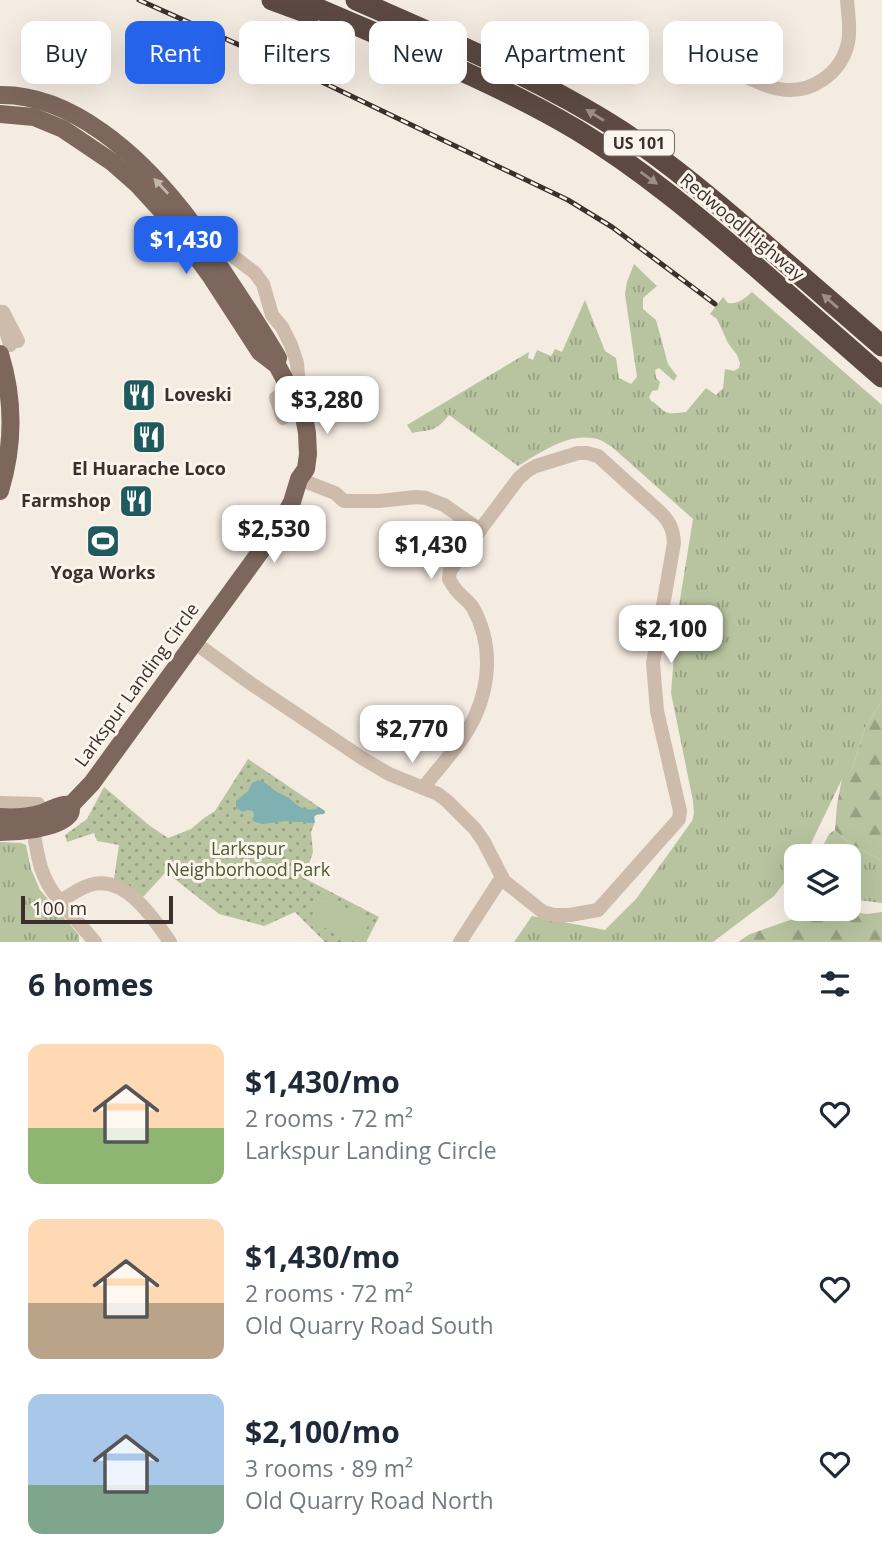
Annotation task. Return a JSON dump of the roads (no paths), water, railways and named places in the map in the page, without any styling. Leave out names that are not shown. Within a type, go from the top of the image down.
[{"type":"highway","points":[[272,0],[369,36]]},
{"type":"highway","name":"Redwood Highway","points":[[298,0],[369,31]]},
{"type":"highway","name":"Redwood Highway","points":[[356,0],[529,78],[625,134],[713,200],[882,346]]},
{"type":"highway","name":"Redwood Highway","points":[[467,74],[549,114],[632,166],[701,220],[882,377]]},
{"type":"main road","name":"Larkspur Landing Circle","points":[[0,95],[17,96],[60,107],[80,118],[118,156]]},
{"type":"main road","points":[[0,103],[39,109],[44,108],[46,102]]},
{"type":"main road","name":"Larkspur Landing Circle","points":[[0,114],[34,117],[55,125],[118,156],[162,186],[190,221],[278,358],[277,365],[291,393],[297,434],[296,462],[299,479],[292,502],[279,526],[92,783],[71,805],[68,816],[55,823],[15,817],[1,806]]},
{"type":"main road","points":[[0,491],[8,459],[12,425],[9,347]]},
{"type":"main road","name":"Larkspur Landing Circle","points":[[0,832],[35,818]]},
{"type":"street","points":[[765,84],[788,90],[811,86],[831,73],[845,51],[849,34],[847,0]]},
{"type":"street","points":[[217,244],[255,272],[263,284],[272,315],[291,345],[297,363],[291,393],[276,398],[283,418]]},
{"type":"street","points":[[194,642],[362,758],[447,801],[475,829],[504,881],[543,912],[570,915],[598,910],[679,819],[680,811],[657,711],[653,663],[674,543],[673,532],[670,523],[598,456],[578,453],[527,471],[450,571],[449,579],[456,591],[471,605],[482,626],[487,647],[485,688],[464,735],[424,788]]},
{"type":"street","points":[[299,479],[335,493],[344,500],[426,498],[444,505],[480,530]]},
{"type":"street","points":[[35,818],[37,857],[42,873],[49,887],[95,942]]},
{"type":"street","points":[[460,942],[502,877]]},
{"type":"street","points":[[61,901],[91,884],[119,887],[141,905],[170,942]]},
{"type":"water","points":[[259,780],[300,807],[310,810],[320,808],[325,811],[324,814],[314,816],[313,823],[255,822],[252,819],[253,811],[243,812],[236,808],[236,801],[248,791],[252,783]]},
{"type":"railway","points":[[139,0],[322,82],[568,200],[612,227],[715,304]]},
{"type":"place","name":"Loveski","points":[[139,395]]},
{"type":"place","name":"El Huarache Loco","points":[[149,437]]},
{"type":"place","name":"Farmshop","points":[[136,501]]},
{"type":"place","name":"Yoga Works","points":[[103,541]]},
{"type":"park label","name":"Larkspur Neighborhood Park","points":[[248,859]]}]
